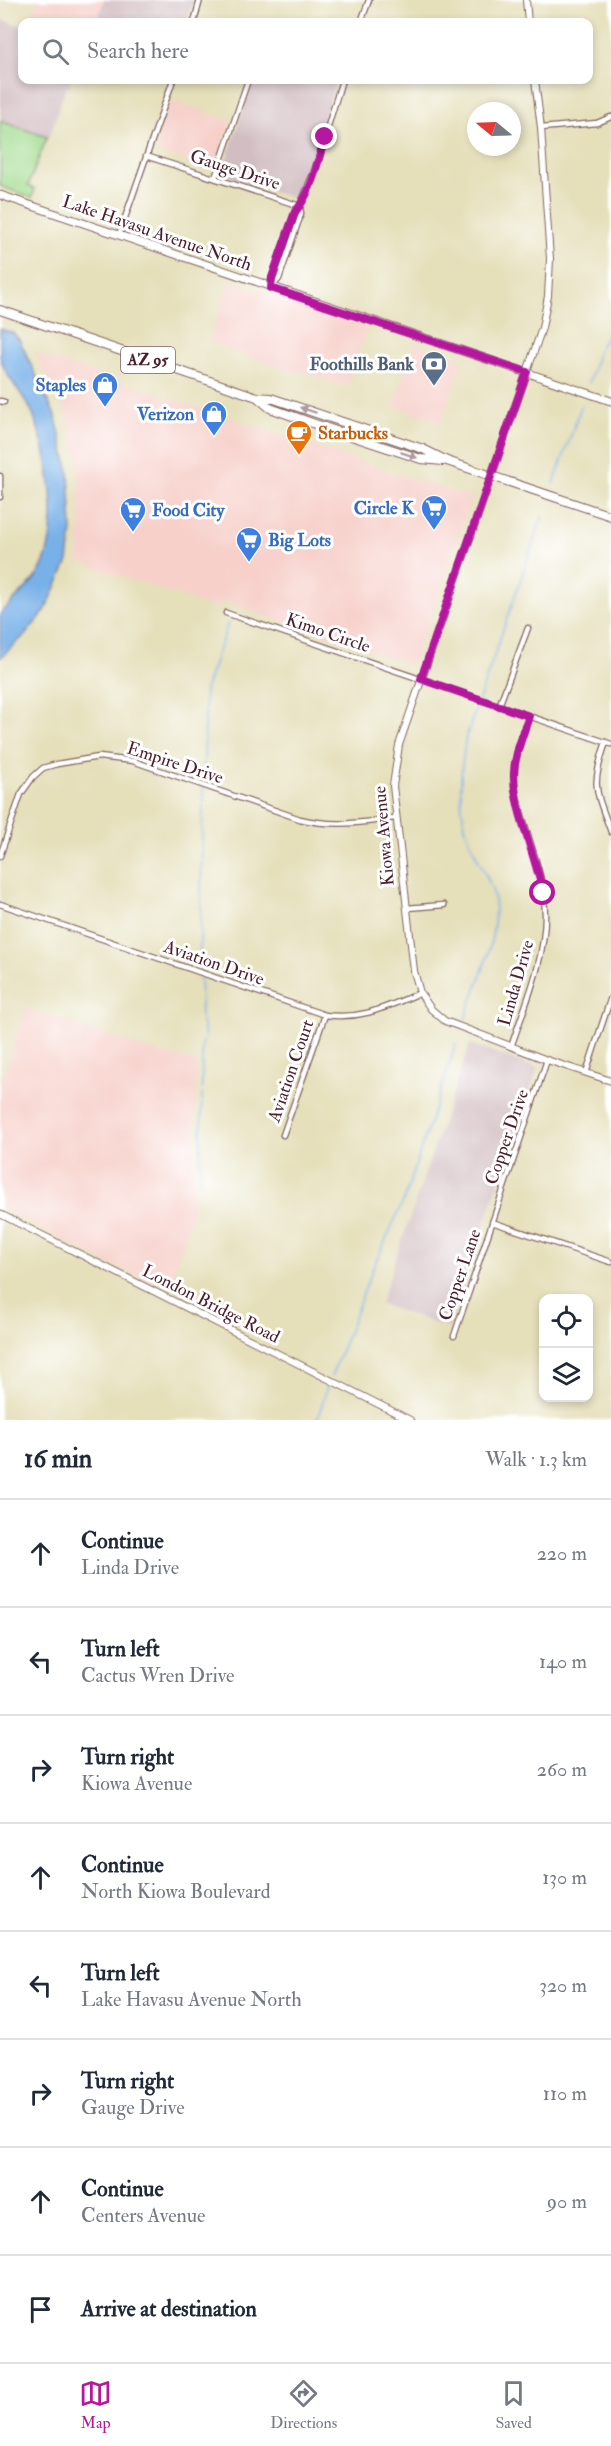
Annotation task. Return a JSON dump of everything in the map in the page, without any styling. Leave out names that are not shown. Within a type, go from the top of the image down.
[{"type":"highway","name":"AZ 95","points":[[0,310],[257,397],[270,408],[315,424],[421,459],[447,461],[611,516]]},
{"type":"main road","name":"Lake Havasu Avenue North","points":[[0,195],[611,401]]},
{"type":"street","points":[[195,18],[200,0]]},
{"type":"street","points":[[362,18],[369,0]]},
{"type":"street","points":[[526,0],[528,18]]},
{"type":"street","points":[[119,235],[172,84]]},
{"type":"street","points":[[215,178],[247,84]]},
{"type":"street","points":[[271,288],[279,279],[301,214],[300,206],[315,169],[341,84]]},
{"type":"street","name":"Kiowa Avenue","points":[[536,84],[541,128],[550,259],[548,297],[542,328],[399,745],[393,786],[395,818],[414,971],[420,993],[430,1009],[445,1021],[511,1047],[611,1081]]},
{"type":"street","points":[[541,128],[597,123],[611,117]]},
{"type":"street","name":"Gauge Drive","points":[[146,156],[300,206]]},
{"type":"street","points":[[0,476],[0,497]]},
{"type":"street","name":"Kimo Circle","points":[[226,613],[608,743]]},
{"type":"street","points":[[499,706],[528,628]]},
{"type":"street","name":"Linda Drive","points":[[511,1047],[538,967],[544,939],[545,915],[540,873],[516,796],[514,775],[516,758],[529,716]]},
{"type":"street","points":[[608,743],[595,780],[597,794],[611,832]]},
{"type":"street","name":"Empire Drive","points":[[0,856],[21,794],[33,777],[43,768],[99,758],[133,761],[300,819],[323,824],[353,824],[395,818]]},
{"type":"street","name":"Aviation Drive","points":[[0,904],[324,1015],[344,1017],[362,1015],[420,993]]},
{"type":"street","points":[[406,909],[444,905]]},
{"type":"street","points":[[586,1073],[611,997]]},
{"type":"street","name":"Aviation Court","points":[[283,1135],[324,1015]]},
{"type":"street","name":"Copper Drive","points":[[492,1222],[547,1060]]},
{"type":"street","name":"London Bridge Road","points":[[0,1214],[410,1420]]},
{"type":"street","points":[[492,1222],[611,1262]]},
{"type":"street","name":"Copper Lane","points":[[453,1336],[492,1222]]},
{"type":"shaded area","points":[[38,0],[104,0],[98,18],[31,18]]},
{"type":"shaded area","points":[[104,0],[194,0],[187,18],[98,18]]},
{"type":"shaded area","points":[[0,19],[18,25],[18,84],[70,84],[69,87],[66,87],[49,138],[0,121]]},
{"type":"shaded area","points":[[252,84],[335,84],[299,200],[221,175]]},
{"type":"shaded area","points":[[170,100],[231,121],[215,168],[160,153],[156,145]]},
{"type":"shaded area","points":[[230,281],[367,328],[347,387],[296,370],[295,373],[209,342]]},
{"type":"shaded area","points":[[415,343],[463,359],[442,422],[393,406]]},
{"type":"shaded area","points":[[34,353],[393,473],[472,497],[413,665],[226,600],[216,607],[207,605],[78,561],[80,526],[78,458],[66,413]]},
{"type":"shaded area","points":[[26,1008],[152,1051],[197,1062],[192,1218],[172,1277],[159,1284],[104,1261],[0,1207],[0,1086]]},
{"type":"shaded area","points":[[470,1044],[538,1068],[449,1328],[380,1304]]},
{"type":"green space","points":[[0,121],[47,137],[28,186],[35,189],[32,198],[0,186]]},
{"type":"water","points":[[0,329],[13,333],[20,341],[56,418],[69,472],[72,530],[68,561],[45,611],[25,635],[0,658],[0,614],[38,574],[46,557],[52,516],[44,450],[32,412],[2,363]]},
{"type":"waterway","points":[[589,383],[600,347],[611,330]]},
{"type":"waterway","points":[[554,483],[582,404]]},
{"type":"waterway","points":[[465,1019],[486,959],[495,913],[492,891],[470,842],[463,816],[461,777],[466,737],[543,515]]},
{"type":"waterway","points":[[204,784],[205,690],[228,623]]},
{"type":"waterway","points":[[202,1089],[202,1046],[205,1036],[201,1017],[200,957],[203,788]]},
{"type":"waterway","points":[[331,1377],[373,1268],[405,1197],[456,1044]]},
{"type":"waterway","points":[[200,1182],[202,1094]]},
{"type":"waterway","points":[[317,1420],[329,1381]]},
{"type":"place","name":"Foothills Bank","points":[[434,387]]},
{"type":"place","name":"Staples","points":[[105,408]]},
{"type":"place","name":"Verizon","points":[[214,437]]},
{"type":"place","name":"Starbucks","points":[[299,456]]},
{"type":"place","name":"Circle K","points":[[434,531]]},
{"type":"place","name":"Food City","points":[[133,533]]},
{"type":"place","name":"Big Lots","points":[[249,563]]},
{"type":"route","points":[[325,137],[315,169],[300,206],[295,212],[272,278],[271,288],[527,372],[421,679],[529,716],[516,758],[514,775],[516,796],[540,873],[543,893]]}]
